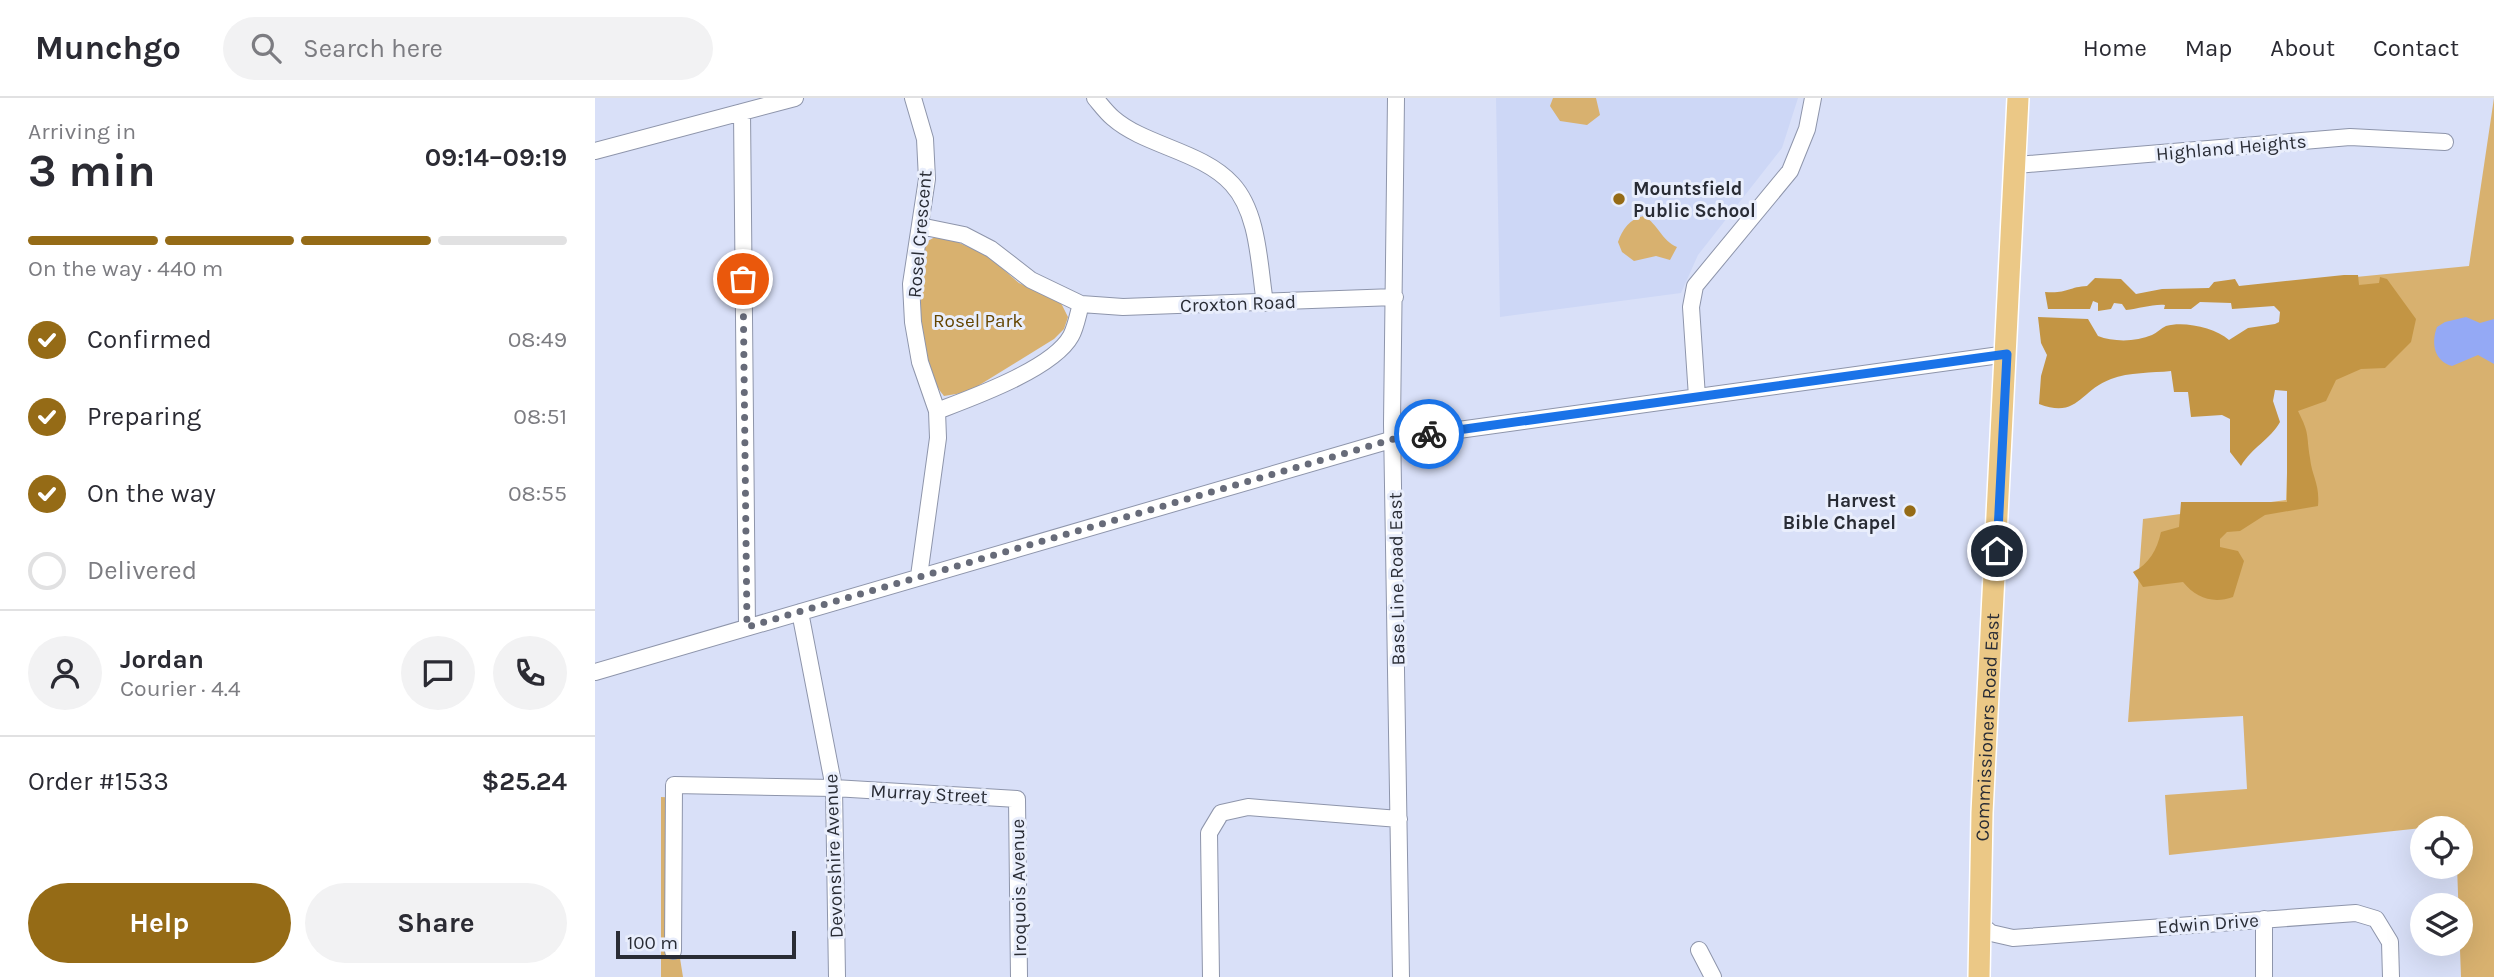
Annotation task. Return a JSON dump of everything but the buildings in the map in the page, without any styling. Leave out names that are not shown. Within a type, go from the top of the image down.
[{"type":"main road","name":"Commissioners Road East","points":[[1979,977],[1982,813],[2017,165],[2018,98]]},
{"type":"street","points":[[595,151],[795,98]]},
{"type":"street","name":"Rosel Crescent","points":[[913,98],[925,139],[927,179],[911,284],[913,322],[920,362],[937,411],[938,438],[919,576]]},
{"type":"street","points":[[1095,98],[1114,120],[1210,168],[1232,184],[1245,208],[1256,240],[1265,303]]},
{"type":"street","name":"Base Line Road East","points":[[1396,98],[1394,439],[1401,977]]},
{"type":"street","points":[[1697,397],[1691,307],[1695,286],[1790,171],[1807,129],[1813,98]]},
{"type":"street","points":[[741,112],[747,627]]},
{"type":"street","name":"Highland Heights","points":[[2017,165],[2350,137],[2445,142]]},
{"type":"street","name":"Croxton Road","points":[[920,226],[964,235],[991,249],[1031,280],[1081,304],[1123,307],[1395,297]]},
{"type":"street","points":[[937,411],[981,396],[1055,354],[1071,336],[1081,304]]},
{"type":"street","points":[[595,672],[1394,439],[2007,354]]},
{"type":"street","name":"Devonshire Avenue","points":[[800,612],[835,788],[837,977]]},
{"type":"street","name":"Murray Street","points":[[673,951],[674,785],[835,788],[1017,799]]},
{"type":"street","name":"Iroquois Avenue","points":[[1017,799],[1019,977]]},
{"type":"street","points":[[1212,977],[1209,833],[1221,813],[1248,807],[1399,819]]},
{"type":"street","name":"Edwin Drive","points":[[1980,924],[1991,933],[2013,938],[2356,913],[2377,919],[2390,942],[2391,977]]},
{"type":"street","points":[[2264,919],[2264,977]]},
{"type":"street","points":[[1699,950],[1713,977]]},
{"type":"shaded area","name":"Mountsfield Public School","points":[[1496,98],[1798,98],[1782,148],[1698,255],[1681,293],[1500,317]]},
{"type":"shaded area","points":[[2358,275],[2359,285],[2379,283],[2380,277],[2387,279],[2416,319],[2411,342],[2385,368],[2361,369],[2336,380],[2326,401],[2298,411],[2307,434],[2318,492],[2318,506],[2265,515],[2240,531],[2227,532],[2220,539],[2220,547],[2238,551],[2244,561],[2233,597],[2219,600],[2205,598],[2193,592],[2183,582],[2143,587],[2133,572],[2152,556],[2161,532],[2179,527],[2181,502],[2287,502],[2287,391],[2275,390],[2273,401],[2280,422],[2241,466],[2230,452],[2230,419],[2222,415],[2191,417],[2188,392],[2174,392],[2171,371],[2111,379],[2100,384],[2078,402],[2062,408],[2039,404],[2041,376],[2047,355],[2041,343],[2038,317],[2088,319],[2098,336],[2111,339],[2139,339],[2166,326],[2182,324],[2208,329],[2229,340],[2248,328],[2279,322],[2280,312],[2274,306],[2232,309],[2231,303],[2200,302],[2191,309],[2164,309],[2165,305],[2160,305],[2126,310],[2122,304],[2114,303],[2111,309],[2098,311],[2098,303],[2093,301],[2090,309],[2048,309],[2045,292],[2087,286],[2095,278],[2121,279],[2136,294],[2162,289],[2209,288],[2214,282],[2235,279],[2239,286]]},
{"type":"green space","points":[[1553,98],[1596,98],[1600,115],[1587,125],[1560,121],[1550,106]]},
{"type":"green space","points":[[2494,98],[2494,977],[2461,977],[2460,956],[2473,956],[2473,893],[2458,893],[2457,879],[2473,879],[2473,816],[2410,816],[2410,829],[2169,855],[2165,795],[2247,789],[2243,716],[2128,722],[2143,519],[2286,500],[2294,283],[2469,266]]},
{"type":"green space","points":[[1644,216],[1667,241],[1677,247],[1670,260],[1656,256],[1634,261],[1622,252],[1618,242],[1624,229],[1635,219]]},
{"type":"green space","name":"Rosel Park","points":[[935,237],[953,240],[988,256],[1019,283],[1061,303],[1068,317],[1064,329],[1054,339],[968,392],[944,396],[928,365],[922,327],[922,252],[926,242]]},
{"type":"green space","points":[[661,797],[680,798],[679,952],[683,977],[661,977]]},
{"type":"water","points":[[2466,317],[2480,323],[2494,319],[2494,364],[2478,355],[2452,366],[2441,360],[2435,351],[2437,327],[2445,322]]},
{"type":"way so far","points":[[743,279],[747,627],[1394,439],[1429,434]]},
{"type":"place","name":"Mountsfield Public School","points":[[1619,199]]},
{"type":"place","name":"Harvest Bible Chapel","points":[[1910,511]]},
{"type":"route","points":[[1429,434],[2007,354],[1997,551]]}]
